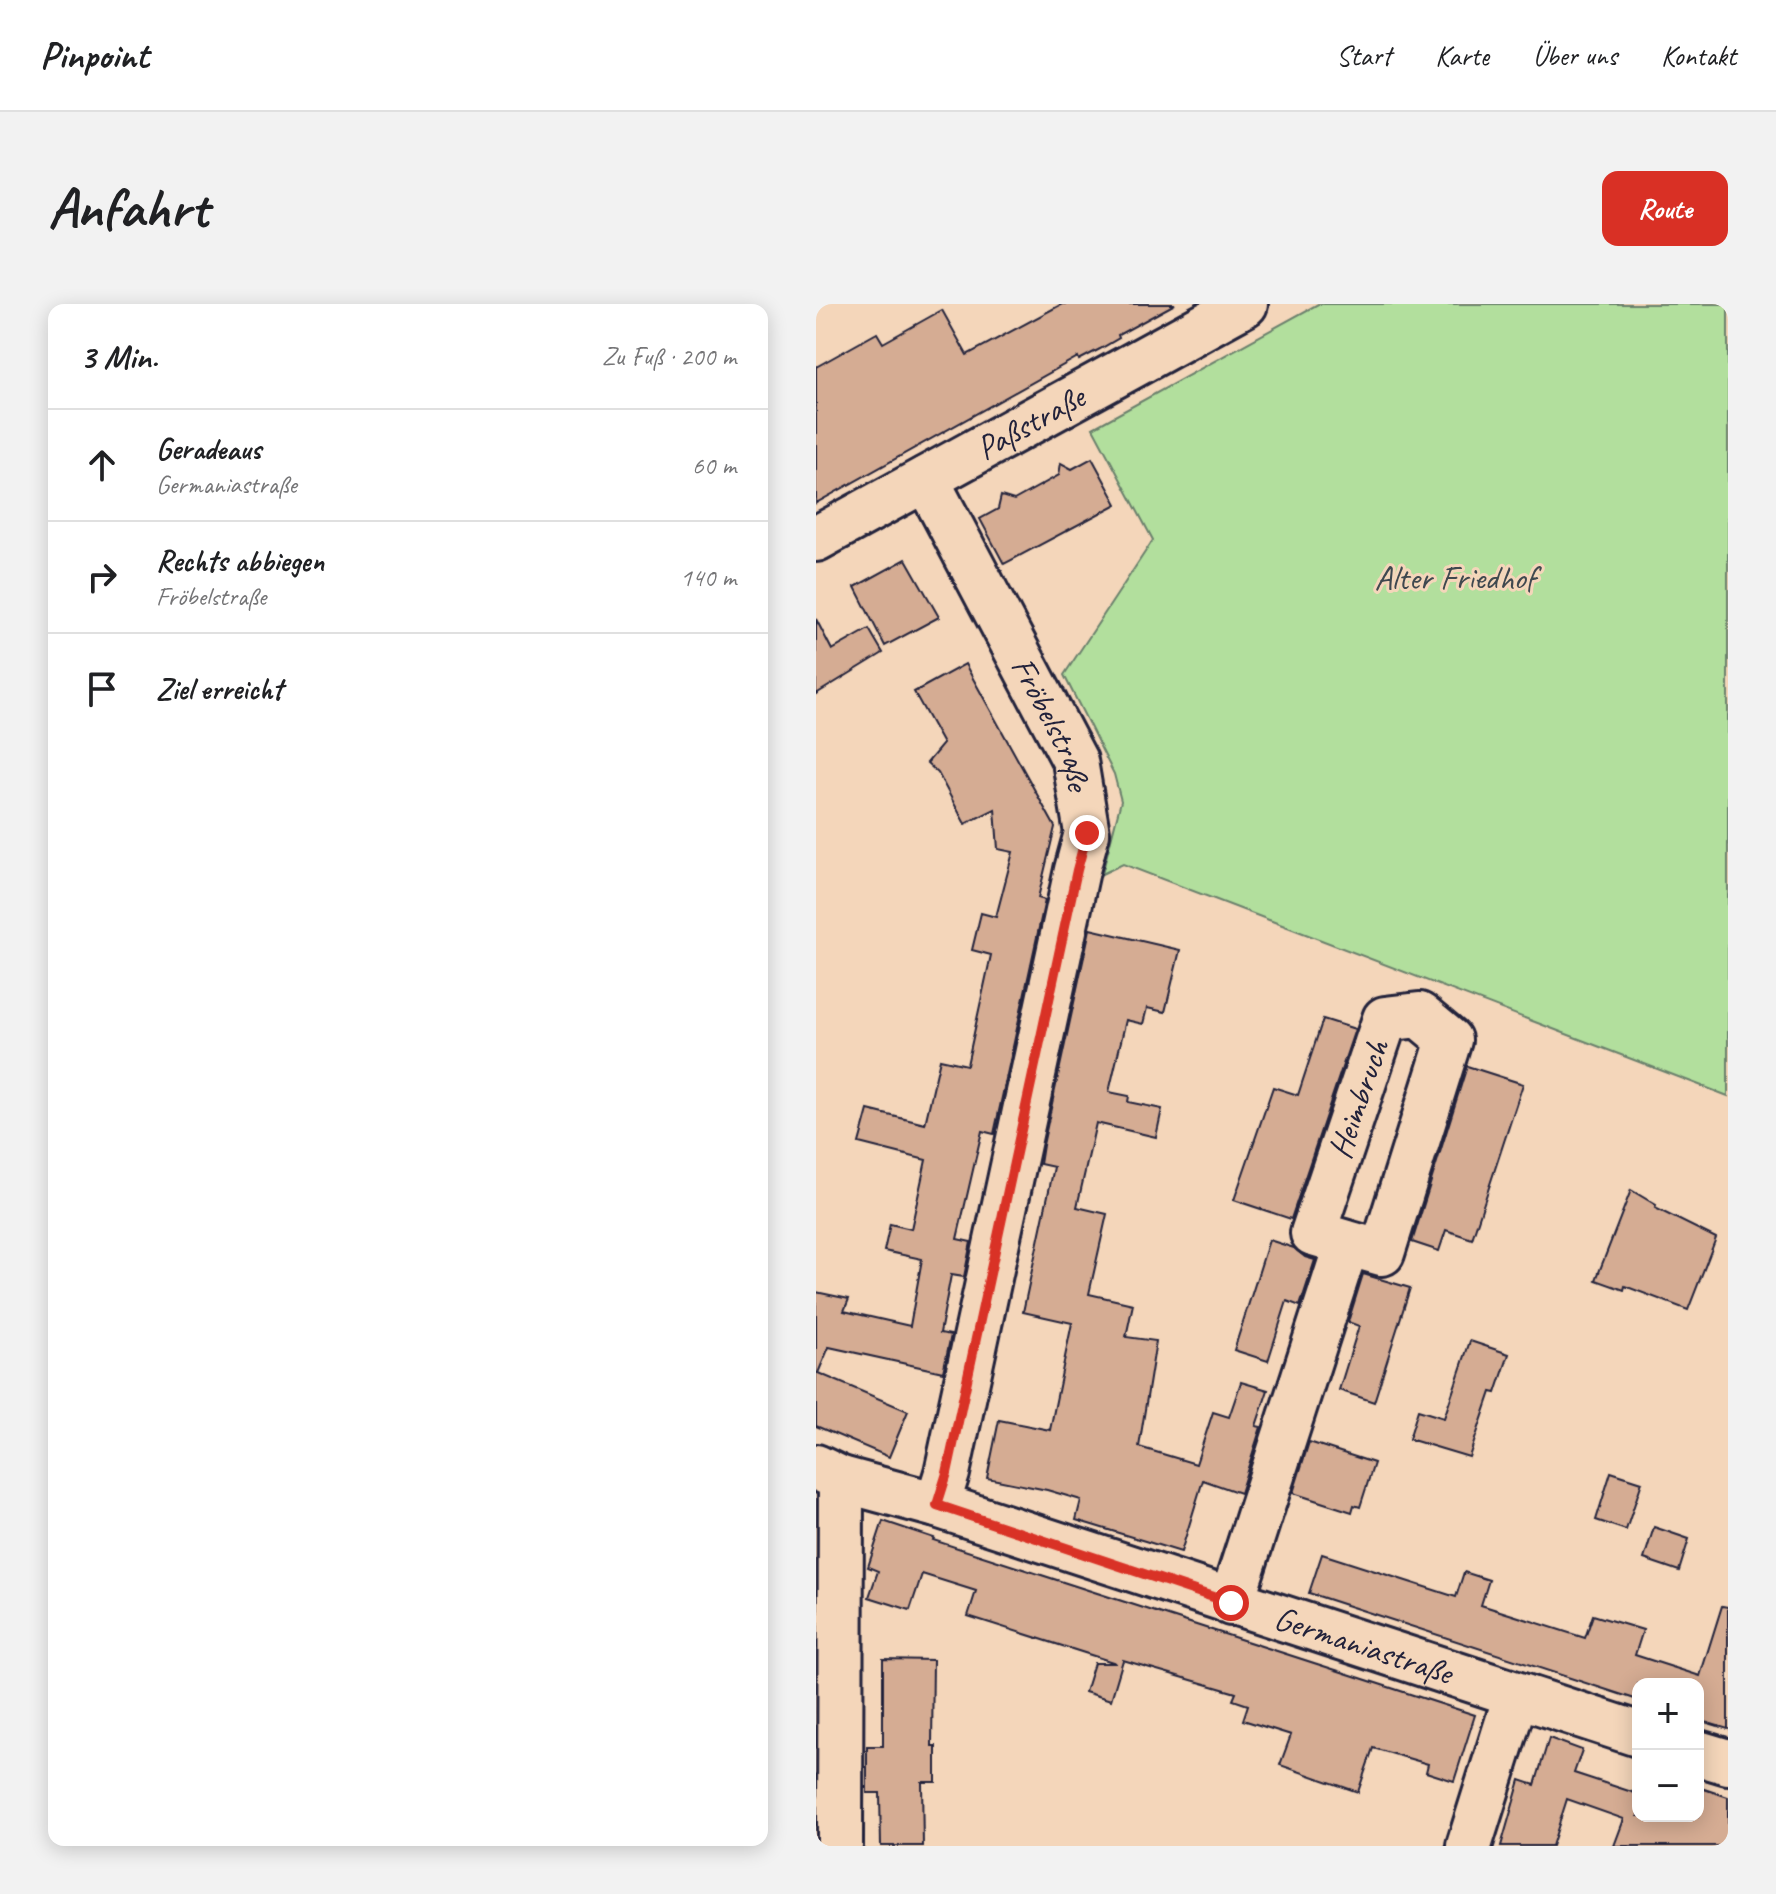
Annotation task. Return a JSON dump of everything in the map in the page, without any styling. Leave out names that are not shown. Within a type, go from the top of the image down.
[{"type":"street","name":"Paßstraße","points":[[816,539],[1245,304]]},
{"type":"street","name":"Fröbelstraße","points":[[926,479],[1075,761],[1087,833],[1073,885],[947,1473],[937,1505]]},
{"type":"street","name":"Heimbruch","points":[[1419,1015],[1449,1040],[1382,1253],[1347,1243],[1313,1233],[1385,1019],[1419,1015]]},
{"type":"street","points":[[1231,1603],[1347,1243]]},
{"type":"street","name":"Germaniastraße","points":[[828,1473],[937,1505],[1632,1732]]},
{"type":"street","points":[[828,1473],[840,1846]]},
{"type":"street","points":[[1469,1846],[1516,1696]]},
{"type":"street","points":[[1704,1755],[1728,1762]]},
{"type":"green space","name":"Alter Friedhof","points":[[1318,304],[1728,304],[1728,1096],[1123,864],[1102,874],[1121,801],[1114,774],[1064,675],[1153,540],[1093,428]]},
{"type":"building","points":[[1062,304],[1175,304],[1118,335],[1119,338],[1100,349],[1079,360],[1078,357],[816,503],[816,367],[877,333],[883,343],[942,310],[967,355]]},
{"type":"building","points":[[1092,458],[1117,504],[1004,564],[980,519],[998,509],[1001,496],[1014,500],[1059,475],[1061,463],[1072,469]]},
{"type":"building","points":[[906,559],[939,617],[885,646],[855,587]]},
{"type":"building","points":[[816,619],[832,650],[869,629],[883,653],[816,694]]},
{"type":"building","points":[[965,664],[1055,827],[1038,898],[1045,900],[994,1134],[982,1131],[957,1239],[971,1242],[964,1277],[951,1275],[940,1333],[951,1335],[943,1372],[829,1347],[818,1373],[908,1411],[889,1457],[816,1426],[816,1292],[849,1299],[844,1311],[910,1326],[922,1259],[884,1251],[890,1224],[911,1229],[926,1160],[859,1143],[868,1110],[925,1124],[940,1059],[967,1065],[991,955],[972,950],[981,913],[996,917],[1013,852],[998,849],[995,809],[965,824],[938,773],[927,763],[943,744],[914,692]]},
{"type":"building","points":[[1090,929],[1180,950],[1165,1012],[1147,1008],[1143,1024],[1126,1020],[1109,1092],[1129,1096],[1128,1102],[1162,1109],[1156,1137],[1096,1123],[1077,1207],[1107,1214],[1089,1294],[1133,1304],[1126,1337],[1156,1341],[1139,1447],[1196,1464],[1213,1412],[1229,1417],[1241,1382],[1268,1390],[1256,1426],[1261,1427],[1240,1493],[1203,1480],[1181,1552],[1076,1520],[1081,1500],[987,1478],[999,1420],[1050,1430],[1072,1323],[1023,1312],[1054,1167],[1040,1164],[1043,1145]]},
{"type":"building","points":[[1323,1019],[1355,1029],[1291,1219],[1234,1200],[1273,1087],[1298,1095]]},
{"type":"building","points":[[1467,1066],[1523,1084],[1472,1239],[1446,1230],[1439,1251],[1412,1242]]},
{"type":"building","points":[[1631,1190],[1656,1205],[1655,1208],[1716,1238],[1688,1310],[1625,1286],[1624,1290],[1596,1280]]},
{"type":"building","points":[[1269,1240],[1294,1248],[1315,1260],[1300,1306],[1287,1301],[1268,1361],[1234,1350]]},
{"type":"building","points":[[1363,1274],[1410,1288],[1374,1402],[1339,1390],[1359,1326],[1348,1322]]},
{"type":"building","points":[[1470,1341],[1509,1354],[1496,1393],[1491,1392],[1469,1457],[1409,1439],[1418,1410],[1444,1418]]},
{"type":"building","points":[[1309,1442],[1374,1463],[1360,1507],[1354,1505],[1352,1512],[1293,1493]]},
{"type":"building","points":[[1611,1472],[1642,1482],[1626,1530],[1596,1520]]},
{"type":"building","points":[[883,1521],[933,1540],[1475,1715],[1454,1781],[1426,1772],[1428,1764],[1373,1748],[1358,1792],[1280,1765],[1291,1735],[1243,1720],[1248,1705],[1233,1700],[1236,1693],[1123,1660],[1111,1700],[1085,1692],[1094,1663],[1116,1663],[968,1616],[976,1591],[922,1574],[910,1610],[869,1597],[878,1571],[868,1567]]},
{"type":"building","points":[[1654,1527],[1689,1539],[1679,1571],[1644,1559]]},
{"type":"building","points":[[1322,1554],[1456,1597],[1464,1572],[1489,1580],[1481,1605],[1585,1638],[1593,1615],[1643,1630],[1635,1655],[1700,1676],[1722,1606],[1728,1607],[1728,1729],[1704,1722],[1704,1678],[1632,1678],[1632,1698],[1309,1593]]},
{"type":"building","points":[[883,1659],[933,1660],[932,1746],[936,1746],[936,1782],[922,1782],[923,1846],[881,1846],[880,1793],[867,1793],[867,1746],[883,1746]]},
{"type":"building","points":[[1549,1738],[1582,1750],[1574,1773],[1632,1792],[1632,1822],[1704,1822],[1704,1789],[1728,1797],[1728,1846],[1614,1846],[1624,1819],[1567,1799],[1552,1846],[1501,1846],[1520,1780],[1535,1785]]},
{"type":"route","points":[[1087,833],[947,1473],[937,1505],[1231,1603]]}]
